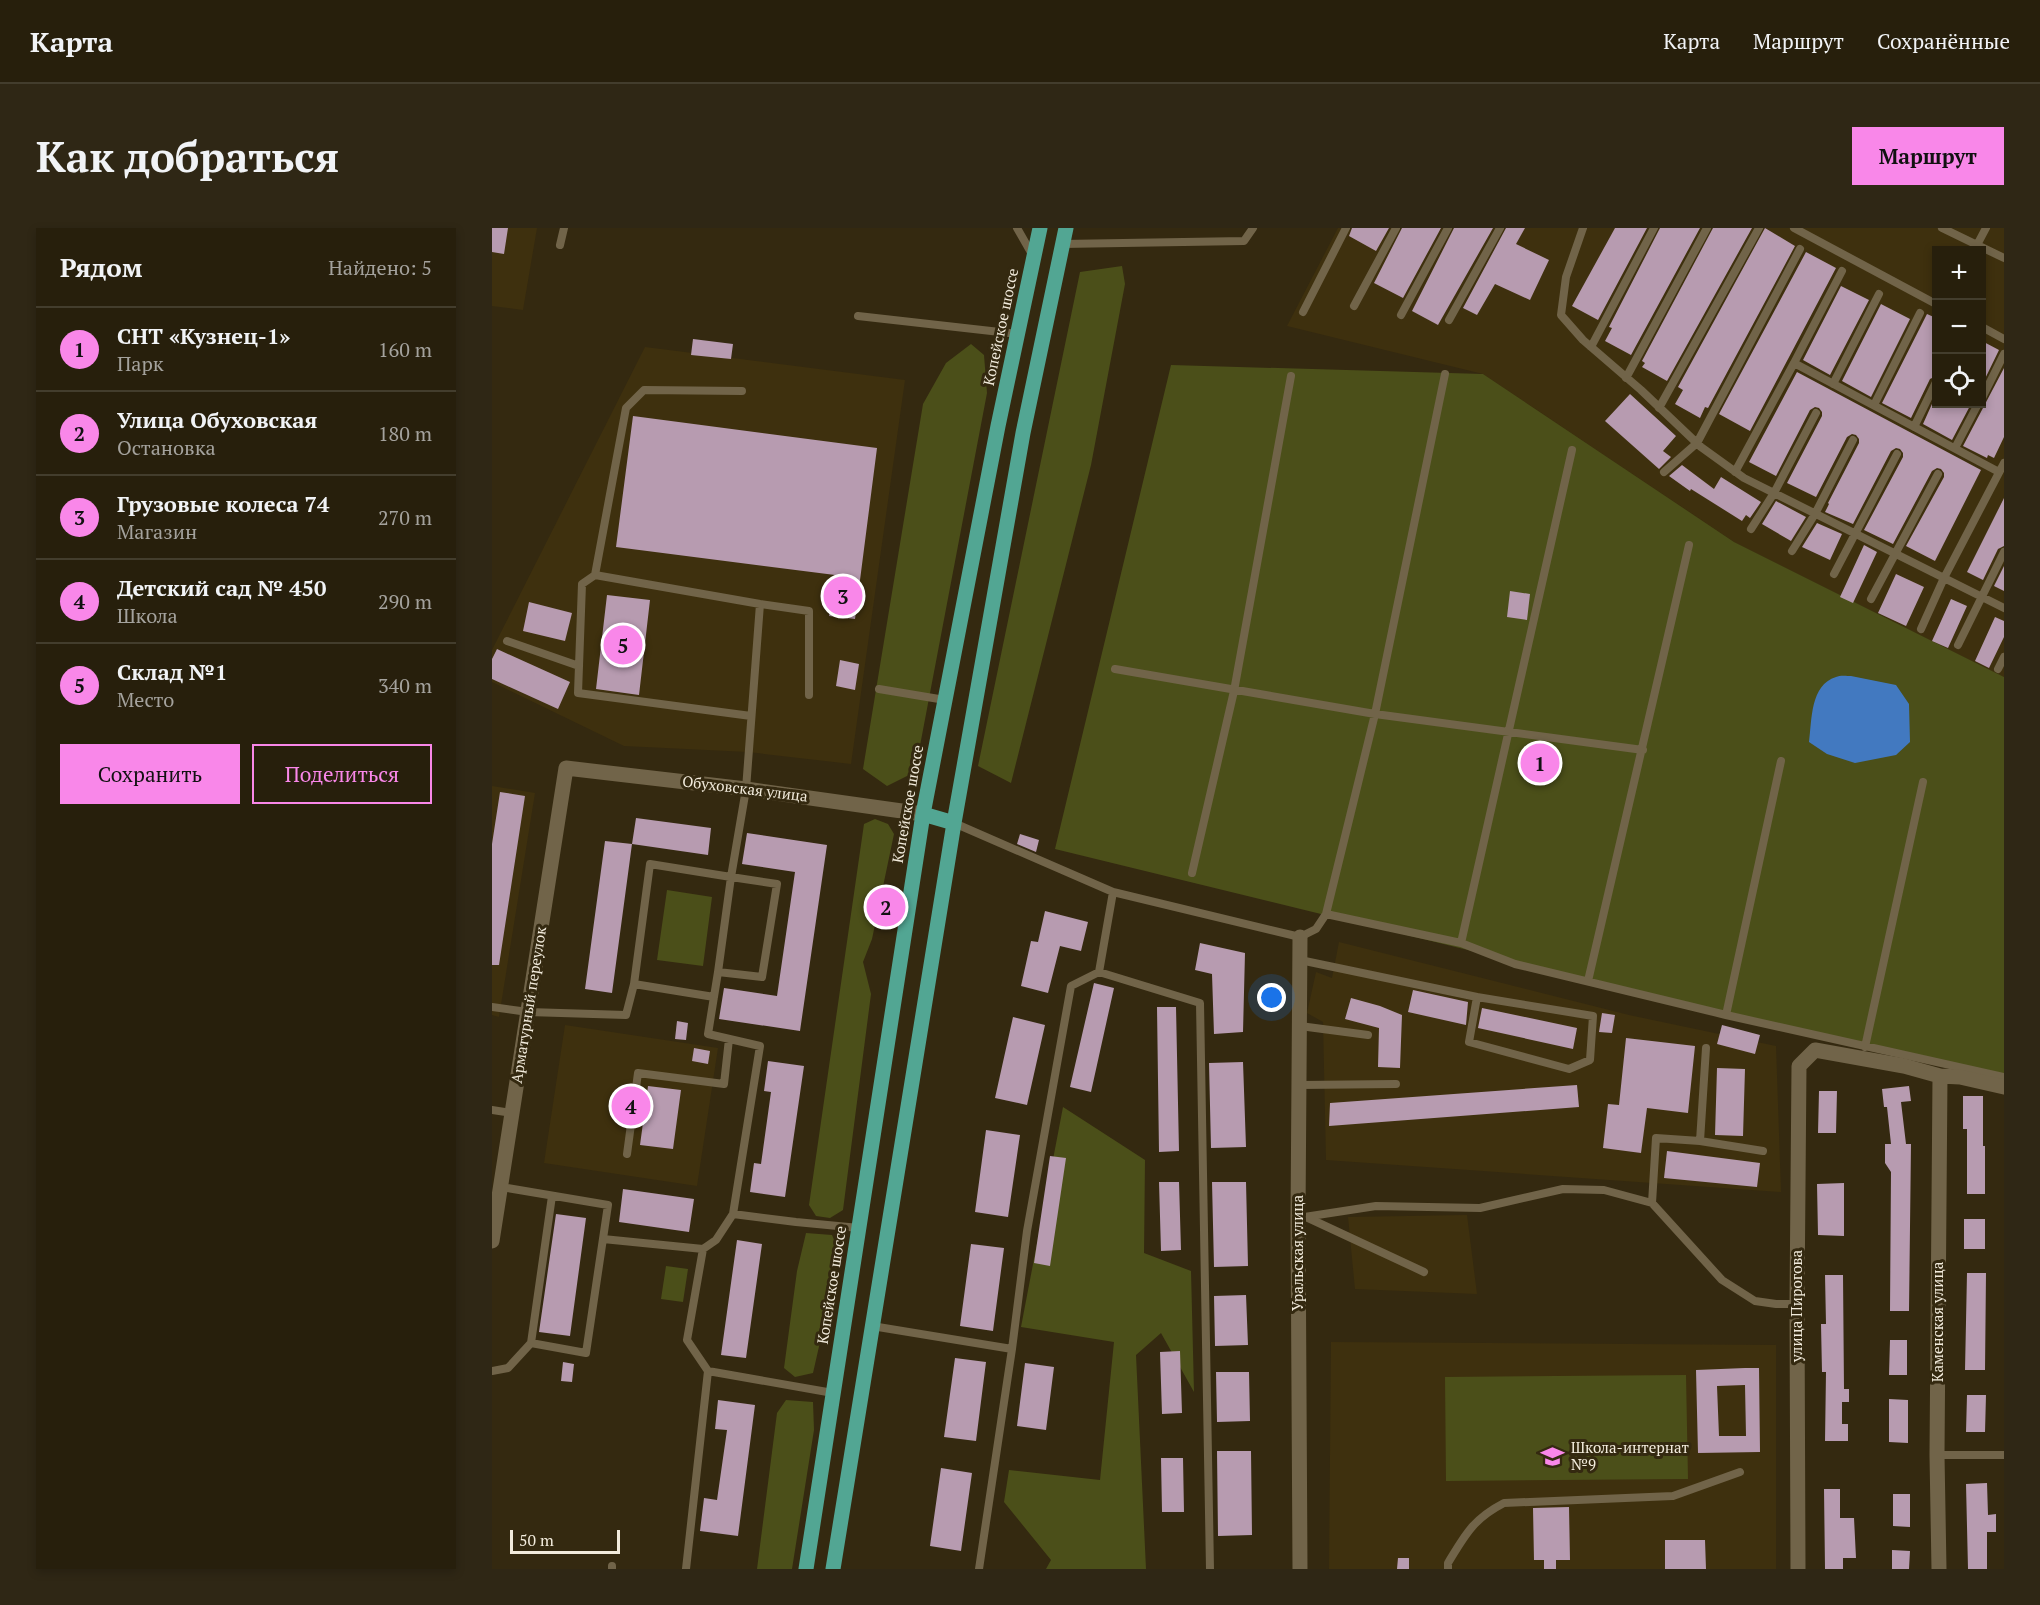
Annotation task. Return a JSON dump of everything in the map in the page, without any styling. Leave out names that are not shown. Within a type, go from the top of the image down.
[{"type":"main road","name":"Копейское шоссе","points":[[806,1569],[923,814],[1040,228]]},
{"type":"main road","points":[[833,1569],[954,823],[1023,433],[1066,228]]},
{"type":"main road","points":[[923,814],[954,823]]},
{"type":"street","name":"Обуховская улица","points":[[566,768],[746,789],[923,814]]},
{"type":"street","name":"Арматурный переулок","points":[[492,1241],[566,768]]},
{"type":"street","name":"Уральская улица","points":[[1300,937],[1299,1085],[1302,1218],[1300,1569]]},
{"type":"street","name":"улица Пирогова","points":[[1798,1569],[1799,1066],[1815,1050],[1904,1066],[1940,1076]]},
{"type":"street","points":[[1940,1076],[1960,1077],[2004,1087]]},
{"type":"street","name":"Каменская улица","points":[[1939,1569],[1937,1455],[1940,1076]]},
{"type":"lane","points":[[560,245],[564,228]]},
{"type":"lane","points":[[1017,228],[1034,257]]},
{"type":"lane","points":[[1244,228],[1244,241]]},
{"type":"lane","points":[[1244,241],[1253,228]]},
{"type":"lane","points":[[1303,312],[1346,228]]},
{"type":"lane","points":[[1354,306],[1396,228]]},
{"type":"lane","points":[[1401,315],[1448,228]]},
{"type":"lane","points":[[1449,320],[1500,228]]},
{"type":"lane","points":[[1583,228],[1566,277],[1561,315],[1591,347],[1697,443],[1735,472],[1774,493],[2004,608]]},
{"type":"lane","points":[[1591,347],[1654,228]]},
{"type":"lane","points":[[1626,378],[1707,228]]},
{"type":"lane","points":[[1659,408],[1760,228]]},
{"type":"lane","points":[[1794,228],[1932,302]]},
{"type":"lane","points":[[1942,228],[2004,258]]},
{"type":"lane","points":[[1977,245],[1986,228]]},
{"type":"lane","points":[[1062,244],[1244,241]]},
{"type":"lane","points":[[1664,472],[1697,443],[1800,249]]},
{"type":"lane","points":[[1735,472],[1842,272]]},
{"type":"lane","points":[[1833,384],[1879,294]]},
{"type":"lane","points":[[1874,405],[1920,313]]},
{"type":"lane","points":[[858,316],[1018,334]]},
{"type":"lane","points":[[1986,329],[2004,339]]},
{"type":"lane","points":[[1986,390],[2004,354]]},
{"type":"lane","points":[[1794,363],[2000,472]]},
{"type":"lane","points":[[954,823],[1113,892],[1300,937],[1316,929],[1326,914],[1374,714],[1445,374]]},
{"type":"lane","points":[[1192,873],[1234,691],[1291,376]]},
{"type":"lane","points":[[595,575],[626,408],[644,390],[742,391]]},
{"type":"lane","points":[[1914,427],[1932,390]]},
{"type":"lane","points":[[1955,448],[1976,408]]},
{"type":"lane","points":[[1751,529],[1774,493],[1816,413]]},
{"type":"lane","points":[[1792,551],[1815,514],[1854,440]]},
{"type":"lane","points":[[1461,944],[1572,450]]},
{"type":"lane","points":[[1834,574],[1897,454]]},
{"type":"lane","points":[[1921,629],[1944,578],[2004,463]]},
{"type":"lane","points":[[1871,599],[1938,474]]},
{"type":"lane","points":[[1588,981],[1689,545]]},
{"type":"lane","points":[[1958,645],[2004,552]]},
{"type":"lane","points":[[751,716],[578,693],[582,584],[595,575],[760,604],[809,610],[809,695]]},
{"type":"lane","points":[[603,1239],[703,1249],[716,1240],[733,1214],[760,1046],[708,1034],[746,789],[760,604]]},
{"type":"lane","points":[[507,641],[579,666]]},
{"type":"lane","points":[[1998,669],[2004,657]]},
{"type":"lane","points":[[1115,669],[1374,714],[1643,750]]},
{"type":"lane","points":[[879,689],[945,700]]},
{"type":"lane","points":[[1726,1015],[1781,761]]},
{"type":"lane","points":[[1865,1047],[1923,782]]},
{"type":"lane","points":[[492,1007],[528,1012],[626,1015],[634,984],[650,864],[777,884],[762,977],[718,972]]},
{"type":"lane","points":[[1100,972],[1113,892]]},
{"type":"lane","points":[[1326,914],[1461,944],[1515,964],[1726,1015],[2004,1077]]},
{"type":"lane","points":[[1300,960],[1477,997],[1593,1016],[1590,1060],[1569,1069],[1469,1042],[1477,997]]},
{"type":"lane","points":[[979,1569],[1027,1232],[1071,986],[1100,972],[1200,1003],[1210,1569]]},
{"type":"lane","points":[[634,984],[714,997]]},
{"type":"lane","points":[[1300,1026],[1368,1035]]},
{"type":"lane","points":[[627,1154],[638,1073],[724,1084],[729,1039]]},
{"type":"lane","points":[[1700,1142],[1706,1048]]},
{"type":"lane","points":[[1299,1085],[1396,1084]]},
{"type":"lane","points":[[492,1110],[512,1113]]},
{"type":"lane","points":[[1652,1203],[1656,1138],[1763,1151]]},
{"type":"lane","points":[[501,1187],[608,1205],[586,1353],[531,1343]]},
{"type":"lane","points":[[1302,1218],[1376,1206],[1480,1208],[1563,1189],[1604,1190],[1652,1203],[1722,1280],[1755,1301],[1797,1304]]},
{"type":"lane","points":[[492,1371],[508,1368],[531,1343],[552,1196]]},
{"type":"lane","points":[[733,1214],[859,1228]]},
{"type":"lane","points":[[1302,1218],[1424,1272]]},
{"type":"lane","points":[[686,1569],[708,1371],[687,1340],[703,1249]]},
{"type":"lane","points":[[872,1326],[1012,1349]]},
{"type":"lane","points":[[708,1371],[833,1393]]},
{"type":"lane","points":[[1937,1455],[2004,1455]]},
{"type":"lane","points":[[1448,1569],[1448,1563],[1469,1529],[1492,1509],[1504,1503],[1673,1496],[1740,1472]]},
{"type":"shaded area","points":[[492,228],[537,228],[523,310],[492,306]]},
{"type":"shaded area","points":[[1338,228],[2004,228],[2004,677],[1734,542],[1483,374],[1287,326]]},
{"type":"shaded area","points":[[645,347],[905,380],[851,764],[748,752],[624,746],[492,682],[492,650]]},
{"type":"shaded area","points":[[492,786],[535,793],[499,1017],[492,1015]]},
{"type":"shaded area","points":[[1339,942],[1629,1015],[1776,1046],[1781,1192],[1326,1160],[1323,1022],[1307,1013],[1316,972],[1332,978]]},
{"type":"shaded area","points":[[565,1025],[718,1048],[697,1186],[544,1163]]},
{"type":"shaded area","points":[[1467,1215],[1477,1294],[1355,1289],[1348,1217]]},
{"type":"shaded area","name":"Школа-интернат №9","points":[[1331,1342],[1776,1345],[1776,1569],[1329,1569]]},
{"type":"green space","points":[[1122,266],[1125,284],[1091,465],[1011,783],[978,766],[1080,272]]},
{"type":"green space","points":[[971,344],[984,355],[987,393],[915,772],[887,786],[863,769],[923,404],[946,363]]},
{"type":"green space","points":[[1171,365],[1483,374],[1734,542],[2004,677],[2004,1081],[1055,849]]},
{"type":"green space","points":[[875,819],[888,824],[894,834],[872,939],[863,962],[871,994],[843,1210],[830,1218],[816,1216],[809,1205],[864,824]]},
{"type":"green space","points":[[667,890],[712,897],[703,966],[657,960]]},
{"type":"green space","points":[[1063,1107],[1145,1160],[1144,1253],[1191,1271],[1194,1392],[1161,1333],[1136,1355],[1146,1569],[1046,1569],[1051,1560],[1004,1502],[1009,1470],[1100,1480],[1114,1342],[1021,1327]]},
{"type":"green space","points":[[806,1233],[832,1235],[840,1254],[813,1373],[795,1377],[784,1368],[797,1271]]},
{"type":"green space","points":[[666,1266],[688,1269],[683,1302],[661,1299]]},
{"type":"green space","points":[[1686,1375],[1688,1479],[1446,1481],[1445,1377]]},
{"type":"green space","points":[[786,1400],[813,1402],[814,1430],[792,1569],[757,1569],[777,1413]]},
{"type":"water","points":[[1851,676],[1896,685],[1909,704],[1910,742],[1896,755],[1855,763],[1827,754],[1809,742],[1814,704],[1821,687],[1836,677]]},
{"type":"building","points":[[492,228],[508,228],[504,254],[492,252]]},
{"type":"building","points":[[1352,228],[1389,228],[1376,251],[1349,236]]},
{"type":"building","points":[[1402,228],[1441,228],[1403,298],[1374,283]]},
{"type":"building","points":[[1454,228],[1493,228],[1438,325],[1412,311]]},
{"type":"building","points":[[1506,228],[1525,228],[1516,244],[1549,260],[1530,300],[1495,284],[1477,315],[1463,308]]},
{"type":"building","points":[[1615,228],[1647,228],[1598,320],[1572,306]]},
{"type":"building","points":[[1660,228],[1700,228],[1631,355],[1605,341],[1612,328],[1609,327]]},
{"type":"building","points":[[1713,228],[1752,228],[1667,381],[1642,367],[1645,363],[1642,361]]},
{"type":"building","points":[[1765,228],[1795,246],[1708,408],[1705,407],[1700,418],[1675,404],[1683,390],[1678,387]]},
{"type":"building","points":[[1806,252],[1836,268],[1750,431],[1719,414]]},
{"type":"building","points":[[1841,286],[1869,300],[1830,375],[1803,360]]},
{"type":"building","points":[[1881,304],[1910,319],[1871,397],[1842,381]]},
{"type":"building","points":[[1927,314],[1932,316],[1932,378],[1911,418],[1882,403]]},
{"type":"building","points":[[693,339],[733,344],[731,359],[691,355]]},
{"type":"building","points":[[1986,343],[1999,350],[1986,377]]},
{"type":"building","points":[[2004,368],[2004,437],[1994,458],[1988,455],[1987,458],[1963,446],[1983,408],[1986,408],[1986,402]]},
{"type":"building","points":[[1797,372],[1981,470],[1935,561],[1906,546],[1944,477],[1941,469],[1937,468],[1932,471],[1893,544],[1864,530],[1903,457],[1900,449],[1896,448],[1891,451],[1853,524],[1825,512],[1859,443],[1856,435],[1852,434],[1847,437],[1816,497],[1787,483],[1822,416],[1819,408],[1815,407],[1810,410],[1776,476],[1749,462]]},
{"type":"building","points":[[1630,394],[1676,436],[1663,451],[1671,457],[1659,469],[1605,421]]},
{"type":"building","points":[[1932,404],[1932,408],[1969,408],[1952,440],[1923,424]]},
{"type":"building","points":[[633,416],[877,448],[855,619],[829,616],[835,575],[616,547]]},
{"type":"building","points":[[1682,465],[1714,489],[1721,477],[1761,502],[1750,518],[1746,515],[1742,521],[1669,476]]},
{"type":"building","points":[[2004,498],[2004,546],[1998,549],[1983,580],[1967,572]]},
{"type":"building","points":[[1776,501],[1806,517],[1791,541],[1762,524]]},
{"type":"building","points":[[1817,523],[1842,534],[1830,560],[1802,547]]},
{"type":"building","points":[[1864,545],[1877,552],[1853,603],[1840,597]]},
{"type":"building","points":[[2004,566],[2004,591],[1994,586]]},
{"type":"building","points":[[1896,574],[1924,587],[1906,626],[1878,613]]},
{"type":"building","points":[[1510,591],[1530,594],[1527,620],[1507,617]]},
{"type":"building","points":[[607,595],[650,600],[639,695],[596,689]]},
{"type":"building","points":[[1951,599],[1967,606],[1948,648],[1932,641]]},
{"type":"building","points":[[529,602],[572,613],[565,641],[523,631]]},
{"type":"building","points":[[1995,617],[2004,621],[2004,637],[1989,668],[1975,661]]},
{"type":"building","points":[[497,649],[570,682],[558,709],[492,679],[492,659]]},
{"type":"building","points":[[840,660],[859,664],[855,690],[836,686]]},
{"type":"building","points":[[500,792],[525,796],[499,965],[492,965],[492,844]]},
{"type":"building","points":[[636,818],[711,828],[708,855],[632,844]]},
{"type":"building","points":[[747,833],[827,845],[800,1031],[719,1019],[724,988],[777,996],[795,872],[742,864]]},
{"type":"building","points":[[1020,834],[1039,840],[1036,852],[1017,844]]},
{"type":"building","points":[[605,841],[632,844],[612,993],[585,989]]},
{"type":"building","points":[[1045,911],[1088,922],[1081,951],[1060,946],[1048,993],[1021,986],[1031,941],[1038,942]]},
{"type":"building","points":[[1200,943],[1245,953],[1243,1032],[1214,1034],[1212,974],[1195,970]]},
{"type":"building","points":[[1094,983],[1114,988],[1091,1092],[1070,1087]]},
{"type":"building","points":[[1413,990],[1468,1002],[1466,1025],[1408,1012]]},
{"type":"building","points":[[1351,998],[1402,1015],[1400,1068],[1378,1067],[1379,1028],[1345,1019]]},
{"type":"building","points":[[1157,1007],[1176,1007],[1179,1151],[1159,1152]]},
{"type":"building","points":[[1482,1008],[1577,1028],[1573,1049],[1478,1028]]},
{"type":"building","points":[[1602,1013],[1615,1015],[1612,1033],[1599,1032]]},
{"type":"building","points":[[1013,1017],[1045,1025],[1027,1105],[995,1098]]},
{"type":"building","points":[[677,1021],[688,1023],[686,1040],[675,1039]]},
{"type":"building","points":[[1722,1025],[1760,1035],[1755,1054],[1717,1044]]},
{"type":"building","points":[[1626,1038],[1695,1046],[1688,1113],[1647,1108],[1641,1153],[1603,1148],[1608,1104],[1619,1105]]},
{"type":"building","points":[[694,1048],[710,1051],[708,1064],[692,1061]]},
{"type":"building","points":[[768,1061],[804,1066],[785,1197],[750,1192],[754,1163],[761,1164],[771,1092],[764,1091]]},
{"type":"building","points":[[1243,1062],[1246,1147],[1211,1148],[1209,1063]]},
{"type":"building","points":[[1717,1068],[1745,1069],[1743,1136],[1715,1135]]},
{"type":"building","points":[[1577,1085],[1579,1107],[1329,1126],[1330,1103]]},
{"type":"building","points":[[648,1086],[681,1090],[673,1149],[640,1145]]},
{"type":"building","points":[[1909,1086],[1911,1101],[1901,1102],[1906,1144],[1911,1144],[1909,1311],[1890,1311],[1891,1172],[1885,1163],[1885,1144],[1891,1144],[1887,1107],[1884,1107],[1882,1089]]},
{"type":"building","points":[[1819,1091],[1837,1091],[1836,1133],[1818,1133]]},
{"type":"building","points":[[1963,1096],[1983,1096],[1985,1194],[1967,1194],[1967,1129],[1963,1129]]},
{"type":"building","points":[[986,1130],[1020,1135],[1008,1217],[975,1212]]},
{"type":"building","points":[[1667,1151],[1760,1163],[1757,1187],[1664,1178]]},
{"type":"building","points":[[1050,1156],[1066,1158],[1050,1266],[1034,1263]]},
{"type":"building","points":[[1159,1182],[1179,1182],[1181,1250],[1161,1251]]},
{"type":"building","points":[[1212,1182],[1246,1182],[1248,1266],[1214,1267]]},
{"type":"building","points":[[1844,1183],[1844,1236],[1818,1235],[1817,1184]]},
{"type":"building","points":[[623,1189],[694,1199],[689,1232],[619,1222]]},
{"type":"building","points":[[556,1214],[586,1218],[570,1336],[539,1332]]},
{"type":"building","points":[[1964,1219],[1985,1219],[1985,1249],[1964,1249]]},
{"type":"building","points":[[737,1240],[762,1244],[746,1358],[721,1355]]},
{"type":"building","points":[[971,1244],[1004,1248],[993,1331],[960,1326]]},
{"type":"building","points":[[1967,1273],[1986,1273],[1985,1370],[1965,1370]]},
{"type":"building","points":[[1825,1275],[1843,1275],[1844,1389],[1849,1389],[1849,1402],[1842,1402],[1842,1424],[1848,1424],[1848,1441],[1825,1441],[1826,1372],[1822,1372],[1821,1324],[1826,1324]]},
{"type":"building","points":[[1246,1295],[1248,1345],[1215,1346],[1214,1296]]},
{"type":"building","points":[[1890,1340],[1907,1340],[1907,1375],[1889,1375]]},
{"type":"building","points":[[1180,1351],[1182,1413],[1162,1414],[1160,1352]]},
{"type":"building","points":[[955,1358],[986,1362],[976,1441],[944,1437]]},
{"type":"building","points":[[563,1362],[574,1364],[572,1382],[561,1381]]},
{"type":"building","points":[[1025,1363],[1054,1367],[1046,1430],[1017,1426]]},
{"type":"building","points":[[1759,1368],[1760,1452],[1698,1453],[1696,1370]],"holes":[[[1745,1385],[1746,1436],[1719,1436],[1717,1386]]]},
{"type":"building","points":[[1216,1372],[1249,1372],[1250,1421],[1217,1422]]},
{"type":"building","points":[[1967,1395],[1986,1395],[1985,1432],[1966,1432]]},
{"type":"building","points":[[1889,1399],[1908,1400],[1908,1443],[1889,1442]]},
{"type":"building","points":[[718,1400],[755,1405],[738,1536],[700,1531],[704,1498],[717,1500],[727,1430],[715,1429]]},
{"type":"building","points":[[1217,1451],[1251,1451],[1252,1535],[1218,1536]]},
{"type":"building","points":[[1161,1458],[1183,1458],[1184,1512],[1162,1512]]},
{"type":"building","points":[[941,1468],[972,1473],[961,1551],[930,1546]]},
{"type":"building","points":[[1987,1483],[1988,1515],[1996,1514],[1996,1532],[1987,1532],[1987,1569],[1968,1569],[1966,1484]]},
{"type":"building","points":[[1824,1489],[1840,1489],[1840,1518],[1854,1518],[1856,1558],[1843,1558],[1843,1569],[1825,1569]]},
{"type":"building","points":[[1893,1494],[1910,1494],[1910,1527],[1893,1526]]},
{"type":"building","points":[[1569,1507],[1570,1560],[1556,1560],[1556,1569],[1544,1569],[1544,1560],[1534,1560],[1533,1508]]},
{"type":"building","points":[[1665,1540],[1705,1540],[1706,1569],[1665,1569]]},
{"type":"building","points":[[1892,1550],[1910,1551],[1909,1569],[1892,1569]]},
{"type":"building","points":[[1398,1558],[1409,1558],[1409,1569],[1397,1569]]},
{"type":"place","name":"Грузовые колеса 74","points":[[843,596]]},
{"type":"place","name":"Склад №1","points":[[623,645]]},
{"type":"place","name":"СНТ «Кузнец-1»","points":[[1540,763]]},
{"type":"place","name":"Улица Обуховская","points":[[886,907]]},
{"type":"place","name":"Детский сад № 450","points":[[631,1106]]},
{"type":"place","name":"Школа-интернат №9","points":[[1553,1457]]}]
